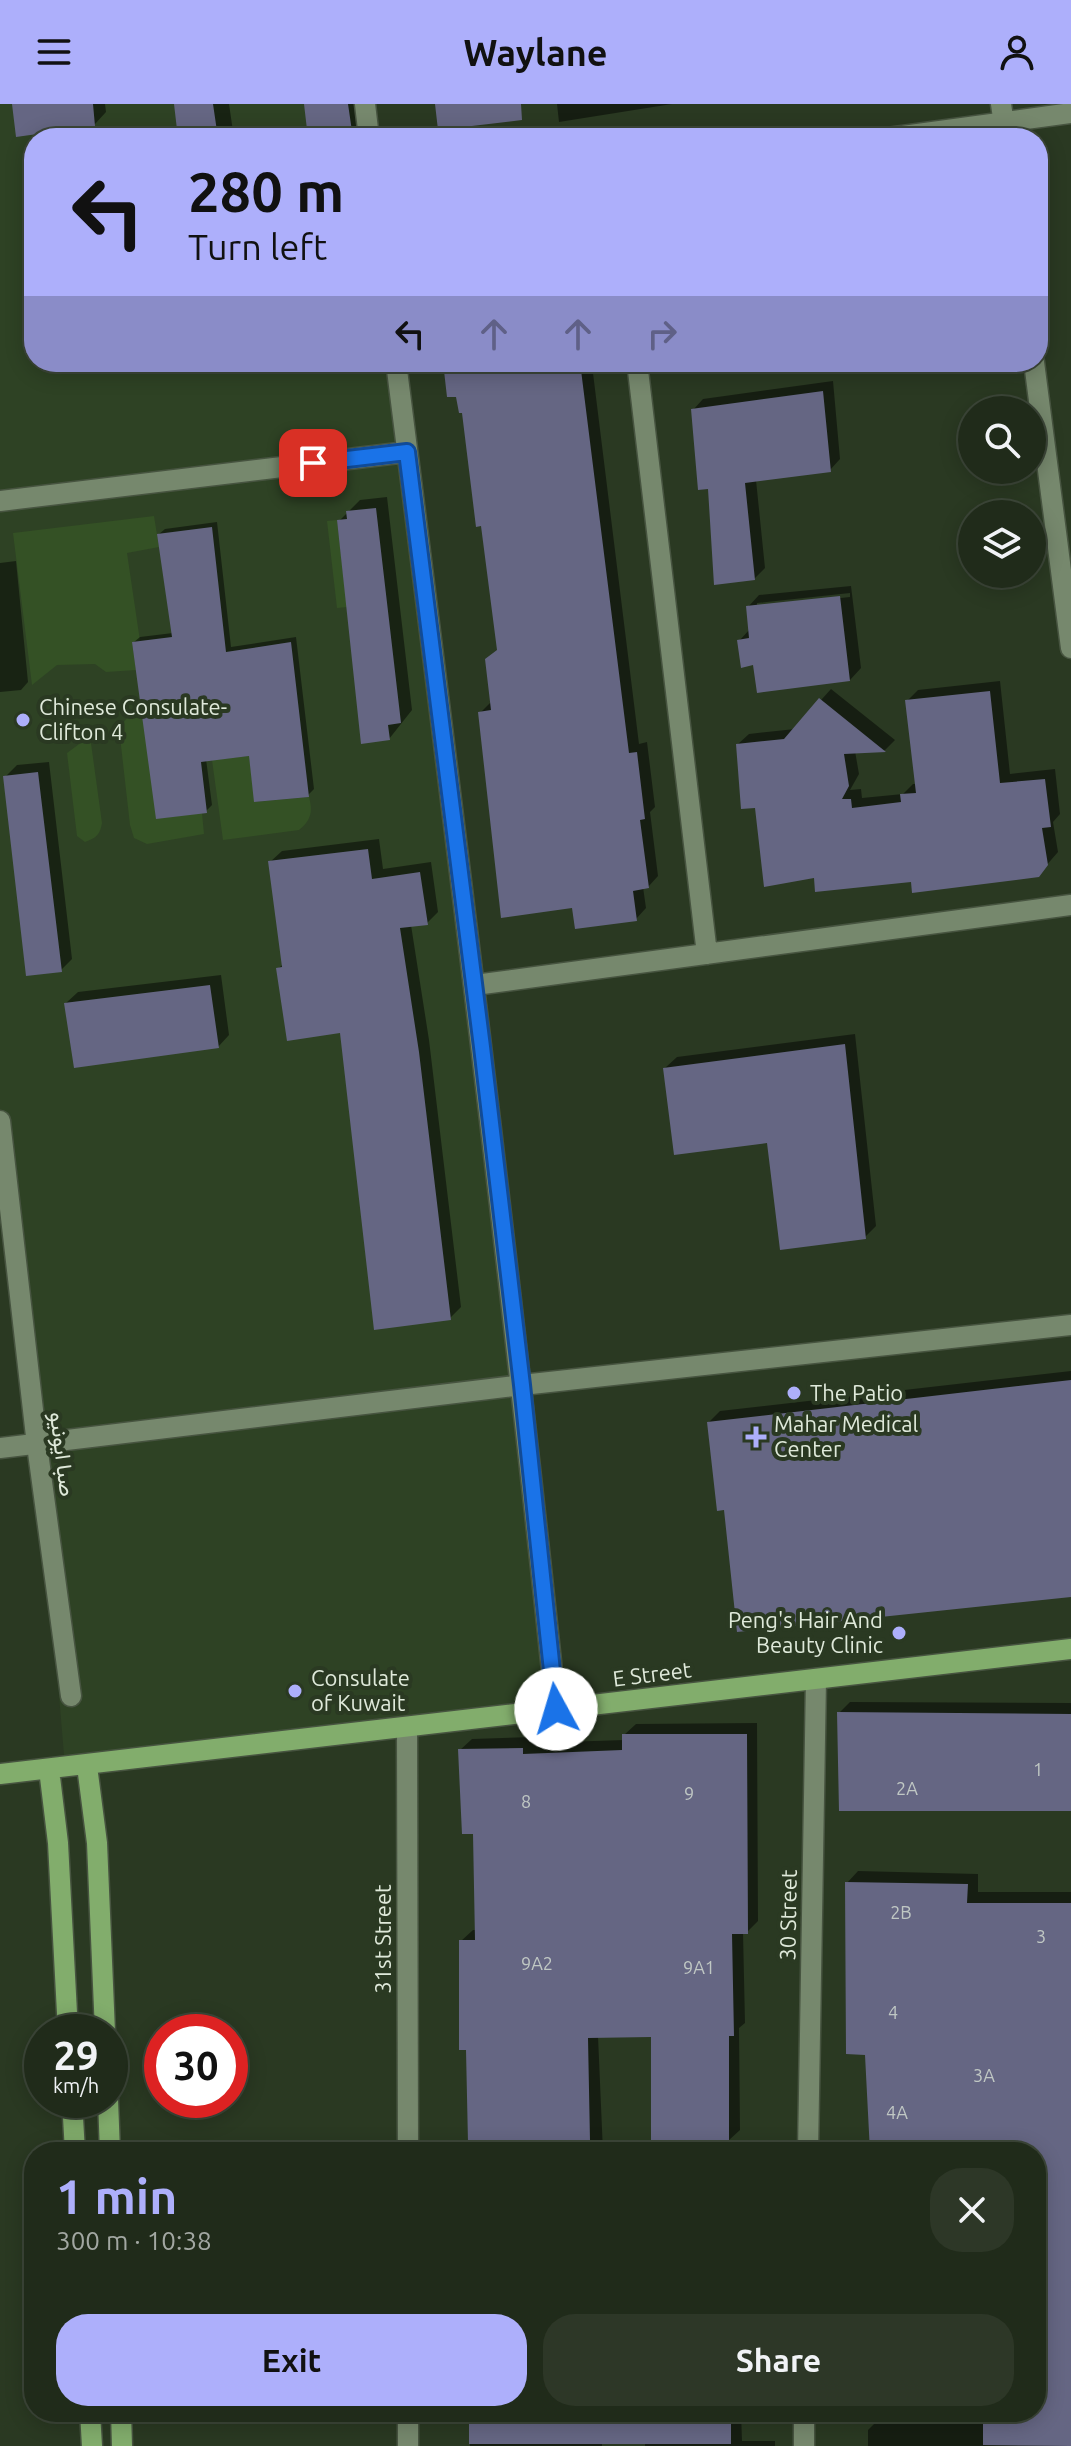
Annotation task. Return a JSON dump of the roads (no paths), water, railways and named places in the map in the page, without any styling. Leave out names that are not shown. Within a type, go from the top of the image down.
[{"type":"main road","name":"E Street","points":[[0,1774],[1071,1649]]},
{"type":"main road","points":[[87,1766],[97,1843],[104,2014]]},
{"type":"main road","points":[[49,1769],[58,1843],[67,2014]]},
{"type":"main road","points":[[73,2118],[74,2142]]},
{"type":"main road","points":[[109,2118],[110,2142]]},
{"type":"main road","points":[[91,2422],[92,2446]]},
{"type":"main road","points":[[121,2422],[122,2446]]},
{"type":"street","points":[[365,104],[368,128]]},
{"type":"street","points":[[956,128],[1071,113]]},
{"type":"street","points":[[397,372],[475,985],[556,1709]]},
{"type":"street","points":[[638,372],[707,954]]},
{"type":"street","points":[[1035,372],[1071,648]]},
{"type":"street","points":[[0,501],[407,452]]},
{"type":"street","points":[[475,985],[1071,905]]},
{"type":"street","name":"صبا ایونیو","points":[[0,1121],[37,1445],[71,1696]]},
{"type":"street","points":[[0,1448],[522,1385],[1071,1325]]},
{"type":"street","name":"30 Street","points":[[808,2142],[816,1679]]},
{"type":"street","name":"31st Street","points":[[407,1727],[408,2142]]},
{"type":"street","points":[[408,2422],[408,2446]]},
{"type":"street","points":[[804,2422],[804,2446]]},
{"type":"place","name":"Chinese Consulate- Clifton 4","points":[[23,720]]},
{"type":"place","name":"The Patio","points":[[794,1393]]},
{"type":"place","name":"Mahar Medical Center","points":[[756,1437]]},
{"type":"place","name":"Peng's Hair And Beauty Clinic","points":[[899,1633]]},
{"type":"place","name":"Consulate of Kuwait","points":[[295,1691]]}]
